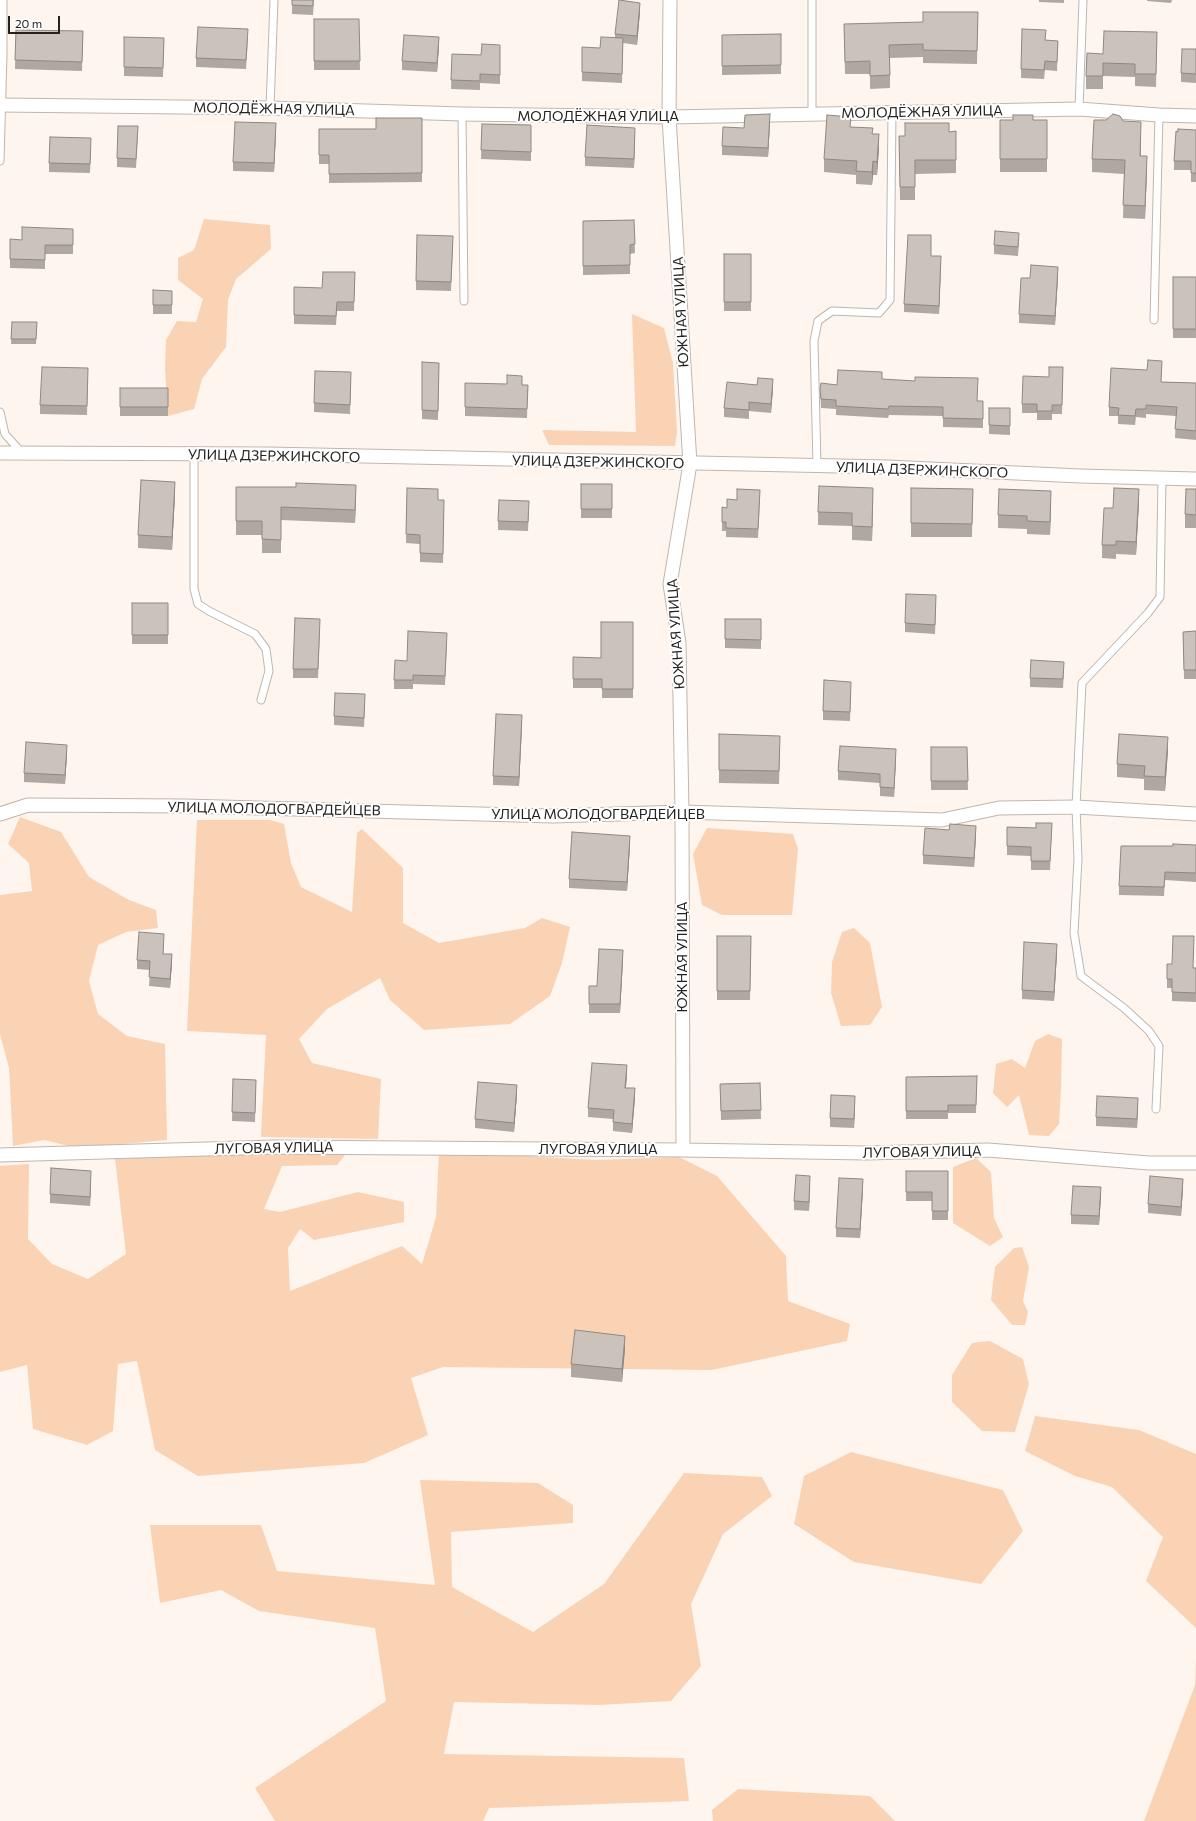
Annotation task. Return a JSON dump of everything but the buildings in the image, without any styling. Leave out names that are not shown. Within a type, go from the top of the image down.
[{"type":"street","name":"ЮЖНАЯ УЛИЦА","points":[[670,0],[670,117],[690,464],[670,584],[679,643],[682,812],[683,1150]]},
{"type":"street","name":"МОЛОДЁЖНАЯ УЛИЦА","points":[[0,105],[270,108],[462,114],[670,117],[812,113],[1079,109],[1159,115],[1196,116]]},
{"type":"street","name":"УЛИЦА ДЗЕРЖИНСКОГО","points":[[0,454],[268,454],[888,467],[1080,476],[1196,479]]},
{"type":"street","name":"УЛИЦА МОЛОДОГВАРДЕЙЦЕВ","points":[[0,814],[28,805],[185,806],[553,816],[682,812],[942,820],[999,808],[1076,807],[1196,814]]},
{"type":"street","name":"ЛУГОВАЯ УЛИЦА","points":[[0,1155],[275,1147],[866,1153],[988,1150],[1149,1163],[1196,1163]]},
{"type":"lane","points":[[0,161],[3,0]]},
{"type":"lane","points":[[270,108],[274,0]]},
{"type":"lane","points":[[812,0],[812,113]]},
{"type":"lane","points":[[1079,109],[1083,0]]},
{"type":"lane","points":[[817,466],[814,341],[818,321],[832,311],[879,313],[890,300],[892,113]]},
{"type":"lane","points":[[462,114],[464,301]]},
{"type":"lane","points":[[1154,320],[1159,115]]},
{"type":"lane","points":[[0,412],[5,434],[24,454]]},
{"type":"lane","points":[[194,454],[194,589],[198,604],[255,634],[266,649],[269,671],[261,700]]},
{"type":"lane","points":[[1156,1109],[1159,1046],[1149,1031],[1139,1022],[1081,976],[1074,933],[1078,859],[1076,807],[1082,683],[1148,613],[1160,597],[1162,478]]},
{"type":"shaded area","points":[[204,219],[270,225],[271,249],[236,279],[228,300],[226,347],[202,379],[194,409],[168,416],[165,368],[166,340],[177,321],[196,322],[203,299],[178,280],[178,258],[194,250]]},
{"type":"shaded area","points":[[632,314],[664,328],[673,363],[677,432],[675,446],[549,445],[542,430],[636,432]]},
{"type":"shaded area","points":[[20,817],[61,832],[89,877],[129,900],[156,910],[158,928],[126,932],[98,945],[89,981],[98,1014],[127,1036],[165,1044],[167,1140],[77,1148],[44,1140],[13,1146],[9,1068],[0,1034],[0,895],[32,891],[29,863],[8,844]]},
{"type":"shaded area","points":[[197,820],[270,820],[284,824],[291,863],[301,887],[352,912],[357,833],[362,829],[403,868],[403,923],[439,943],[525,928],[542,918],[570,927],[562,963],[550,996],[510,1024],[424,1030],[390,1000],[380,978],[327,1009],[299,1039],[312,1063],[381,1079],[378,1139],[261,1137],[266,1035],[187,1031]]},
{"type":"shaded area","points":[[707,828],[793,834],[798,849],[792,915],[722,915],[702,905],[693,854]]},
{"type":"shaded area","points":[[854,928],[870,943],[882,1007],[870,1025],[841,1026],[831,993],[832,962],[842,932]]},
{"type":"shaded area","points":[[1048,1034],[1062,1039],[1059,1124],[1049,1136],[1029,1135],[1019,1095],[1007,1107],[993,1093],[996,1064],[1012,1059],[1025,1068],[1035,1041]]},
{"type":"shaded area","points":[[349,1150],[337,1165],[282,1166],[264,1209],[280,1212],[358,1192],[404,1202],[404,1222],[314,1240],[300,1229],[288,1248],[290,1291],[402,1246],[422,1264],[436,1217],[439,1151],[596,1160],[679,1157],[717,1176],[786,1256],[788,1301],[850,1324],[847,1341],[712,1370],[443,1367],[411,1378],[428,1435],[364,1463],[198,1476],[155,1450],[137,1361],[118,1364],[113,1431],[87,1445],[33,1429],[27,1365],[0,1372],[0,1166],[29,1164],[28,1239],[52,1264],[88,1279],[126,1254],[115,1159]]},
{"type":"shaded area","points":[[976,1158],[991,1172],[994,1218],[1003,1237],[990,1246],[953,1223],[953,1167]]},
{"type":"shaded area","points":[[1022,1247],[1029,1267],[1023,1301],[1028,1312],[1025,1325],[1012,1325],[991,1300],[995,1267],[1014,1248]]},
{"type":"shaded area","points":[[990,1341],[1023,1359],[1029,1384],[1015,1432],[982,1431],[952,1402],[952,1375],[972,1343]]},
{"type":"shaded area","points":[[1035,1416],[1139,1430],[1196,1454],[1196,1628],[1146,1581],[1163,1537],[1112,1487],[1075,1476],[1025,1451]]},
{"type":"shaded area","points":[[851,1452],[1003,1490],[1023,1531],[981,1584],[854,1562],[794,1524],[804,1476]]},
{"type":"shaded area","points":[[684,1473],[762,1477],[772,1496],[723,1534],[691,1604],[701,1666],[671,1701],[599,1705],[454,1702],[444,1754],[684,1758],[689,1801],[489,1808],[483,1821],[275,1821],[255,1788],[386,1701],[375,1628],[259,1611],[221,1590],[160,1603],[150,1525],[261,1525],[277,1571],[435,1585],[420,1480],[538,1483],[573,1505],[573,1523],[451,1532],[452,1587],[533,1632],[604,1584]]},
{"type":"shaded area","points":[[1196,1659],[1196,1821],[1144,1821],[1195,1685]]},
{"type":"shaded area","points":[[738,1789],[870,1796],[895,1821],[713,1821],[712,1810]]}]
